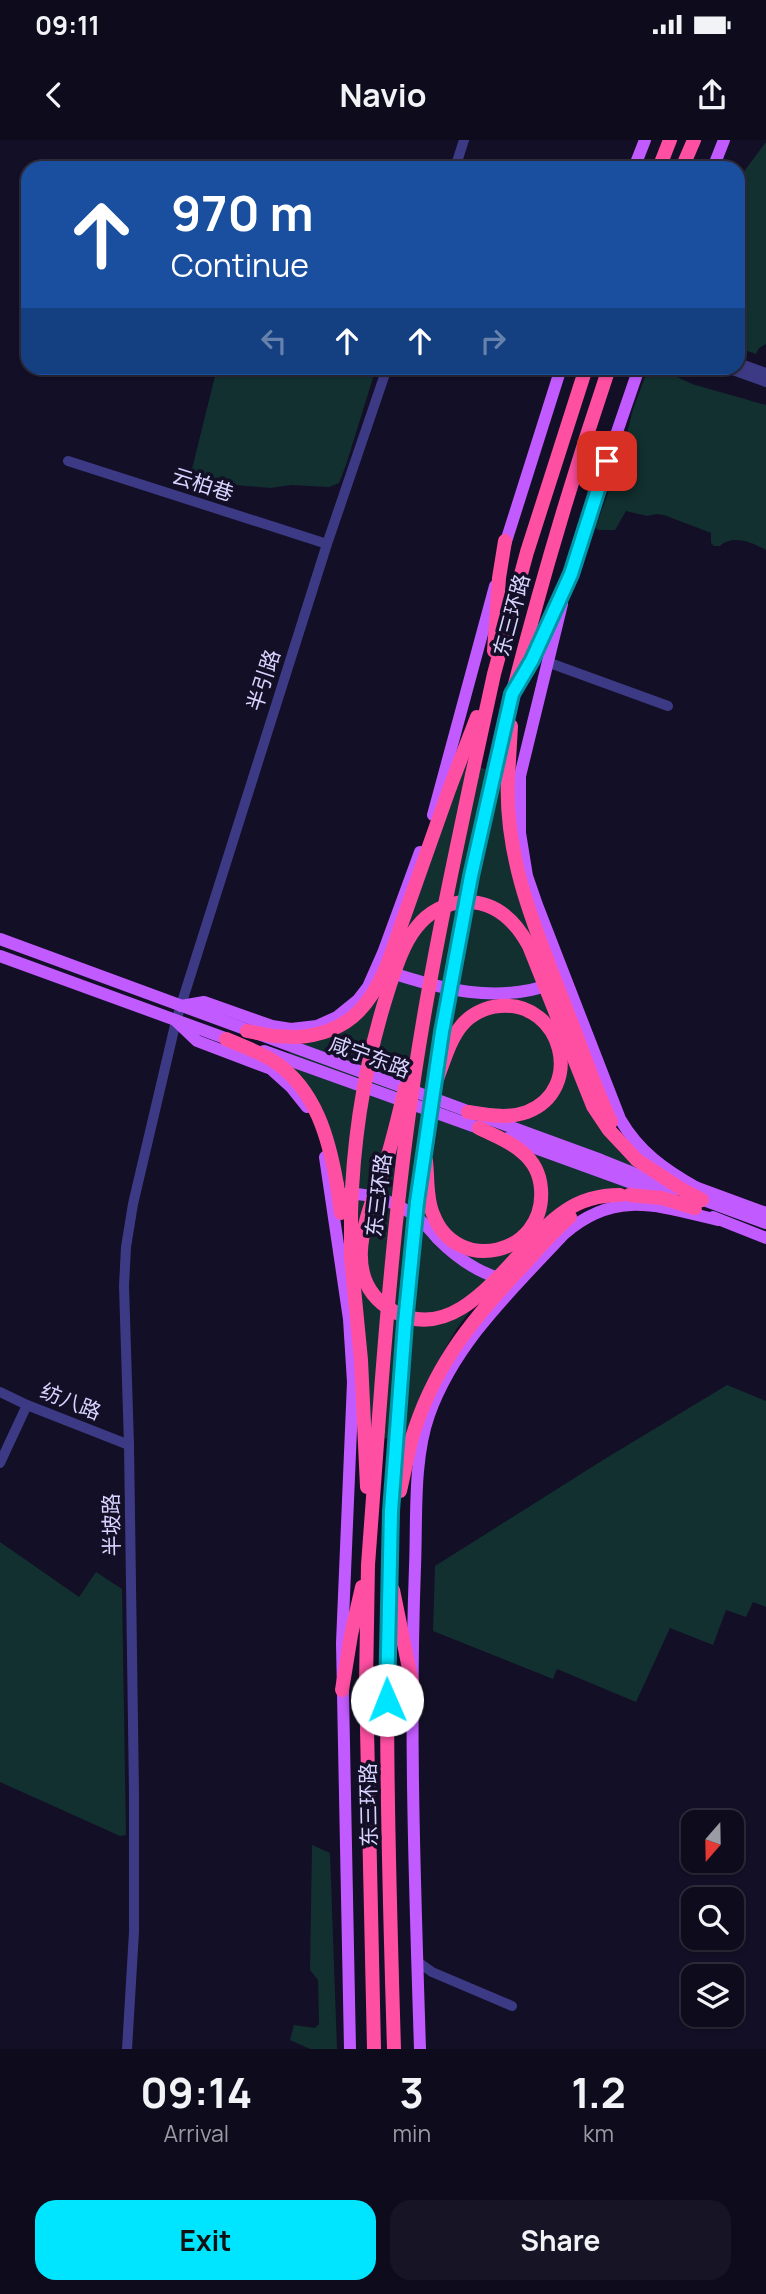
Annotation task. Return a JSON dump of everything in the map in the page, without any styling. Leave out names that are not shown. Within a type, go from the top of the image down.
[{"type":"highway","points":[[662,161],[670,140]]},
{"type":"highway","points":[[685,161],[694,140]]},
{"type":"highway","name":"东三环路","points":[[374,2049],[366,1683],[368,1566],[394,1236],[422,1029],[436,950],[494,674],[527,552],[584,375]]},
{"type":"highway","name":"东三环路","points":[[394,2049],[386,1673],[390,1537],[408,1296],[425,1145],[457,950],[491,781],[560,516],[607,375]]},
{"type":"highway","points":[[247,1031],[273,1036],[317,1035],[342,1024],[356,1014],[372,994],[389,959],[450,787],[494,674],[495,629],[505,541]]},
{"type":"highway","points":[[571,574],[532,660],[512,694],[508,778],[510,835],[522,891],[607,1113],[619,1135],[643,1164]]},
{"type":"highway","points":[[370,1534],[361,1372],[346,1213],[362,1100],[375,1037],[403,951],[417,927],[435,910],[455,903],[471,902],[487,906],[506,916],[529,946],[593,1106],[609,1130],[643,1164],[698,1199]]},
{"type":"highway","points":[[433,1090],[453,1038],[465,1022],[479,1012],[492,1007],[510,1006],[526,1009],[541,1017],[551,1029],[559,1048],[560,1069],[554,1088],[530,1111],[508,1116],[468,1112]]},
{"type":"highway","points":[[422,1029],[362,1236],[360,1254],[363,1273],[371,1290],[383,1304],[398,1314],[421,1320],[456,1313],[480,1295],[538,1233],[561,1213],[588,1200],[625,1195],[698,1199]]},
{"type":"highway","points":[[226,1039],[277,1063],[306,1094],[325,1133],[334,1190],[346,1213]]},
{"type":"highway","points":[[425,1145],[429,1196],[434,1217],[449,1238],[470,1250],[497,1250],[523,1237],[538,1215],[540,1184],[535,1168],[522,1152],[479,1128]]},
{"type":"highway","points":[[390,1537],[411,1441],[435,1377],[454,1345],[476,1316],[563,1223],[589,1206],[625,1195]]},
{"type":"highway","points":[[342,1690],[351,1634],[368,1566]]},
{"type":"highway","points":[[390,1575],[413,1688]]},
{"type":"main road","points":[[637,161],[645,140]]},
{"type":"main road","points":[[716,161],[724,140]]},
{"type":"main road","points":[[181,1006],[204,1002],[279,1028],[307,1028],[333,1020],[350,1008],[365,992],[377,967],[438,801],[505,541],[559,375]]},
{"type":"main road","points":[[637,375],[583,531],[547,662],[520,776],[519,824],[530,885],[617,1113],[625,1127],[653,1160],[698,1199],[766,1213]]},
{"type":"main road","name":"咸宁东路","points":[[0,939],[766,1223]]},
{"type":"main road","name":"咸宁东路","points":[[0,956],[662,1194],[698,1199],[718,1220],[766,1238]]},
{"type":"main road","points":[[377,967],[439,987],[477,994],[526,992],[566,979]]},
{"type":"main road","points":[[176,1021],[197,1041],[267,1067],[291,1087],[307,1108],[321,1137],[334,1190],[350,1327],[353,1382],[342,1690],[350,2049]]},
{"type":"main road","points":[[601,1160],[661,1177]]},
{"type":"main road","points":[[334,1190],[364,1194],[400,1208],[419,1219],[468,1264],[490,1275],[519,1283]]},
{"type":"main road","points":[[420,2049],[413,1640],[418,1487],[424,1429],[441,1387],[481,1324],[576,1224],[591,1214],[628,1204],[653,1205],[718,1220]]},
{"type":"street","points":[[457,161],[464,140]]},
{"type":"street","points":[[745,366],[766,373]]},
{"type":"street","points":[[745,374],[766,382]]},
{"type":"street","name":"半引路","points":[[181,1006],[327,544],[385,375]]},
{"type":"street","name":"云柏巷","points":[[68,461],[327,544]]},
{"type":"street","points":[[547,662],[668,706]]},
{"type":"street","name":"半坡路","points":[[127,2049],[134,1932],[134,1872],[129,1445],[124,1286],[126,1247],[133,1204],[181,1006]]},
{"type":"street","name":"纺八路","points":[[0,1392],[129,1445]]},
{"type":"street","points":[[0,1463],[27,1405]]},
{"type":"street","points":[[418,1962],[432,1972],[512,2006]]},
{"type":"green space","points":[[766,142],[766,344],[759,348],[756,354],[745,350],[745,170]]},
{"type":"green space","points":[[215,375],[374,375],[339,483],[329,487],[291,485],[270,488],[189,481]]},
{"type":"green space","points":[[646,375],[675,376],[692,384],[766,405],[766,550],[736,540],[714,546],[711,543],[711,533],[657,514],[647,516],[626,511],[615,530],[595,528],[621,458],[633,409]]},
{"type":"green space","points":[[463,762],[504,775],[605,1134],[621,1154],[639,1170],[631,1188],[592,1193],[475,1305],[457,1328],[427,1381],[403,1440],[369,1437],[364,1337],[335,1155],[286,1065],[293,1041],[352,1022]]},
{"type":"green space","points":[[727,1385],[766,1401],[766,1607],[753,1602],[746,1617],[726,1610],[713,1645],[670,1628],[636,1702],[557,1669],[553,1679],[433,1631],[435,1566]]},
{"type":"green space","points":[[0,1542],[79,1597],[96,1572],[122,1589],[126,1835],[120,1836],[0,1782]]},
{"type":"green space","points":[[312,1845],[330,1853],[337,2049],[310,2049],[290,2040],[294,2025],[315,2028],[319,2024],[318,1980],[310,1970]]},
{"type":"route","points":[[387,1700],[391,1511],[405,1323],[417,1202],[442,1032],[471,876],[512,694],[532,660],[571,574],[607,461]]}]
